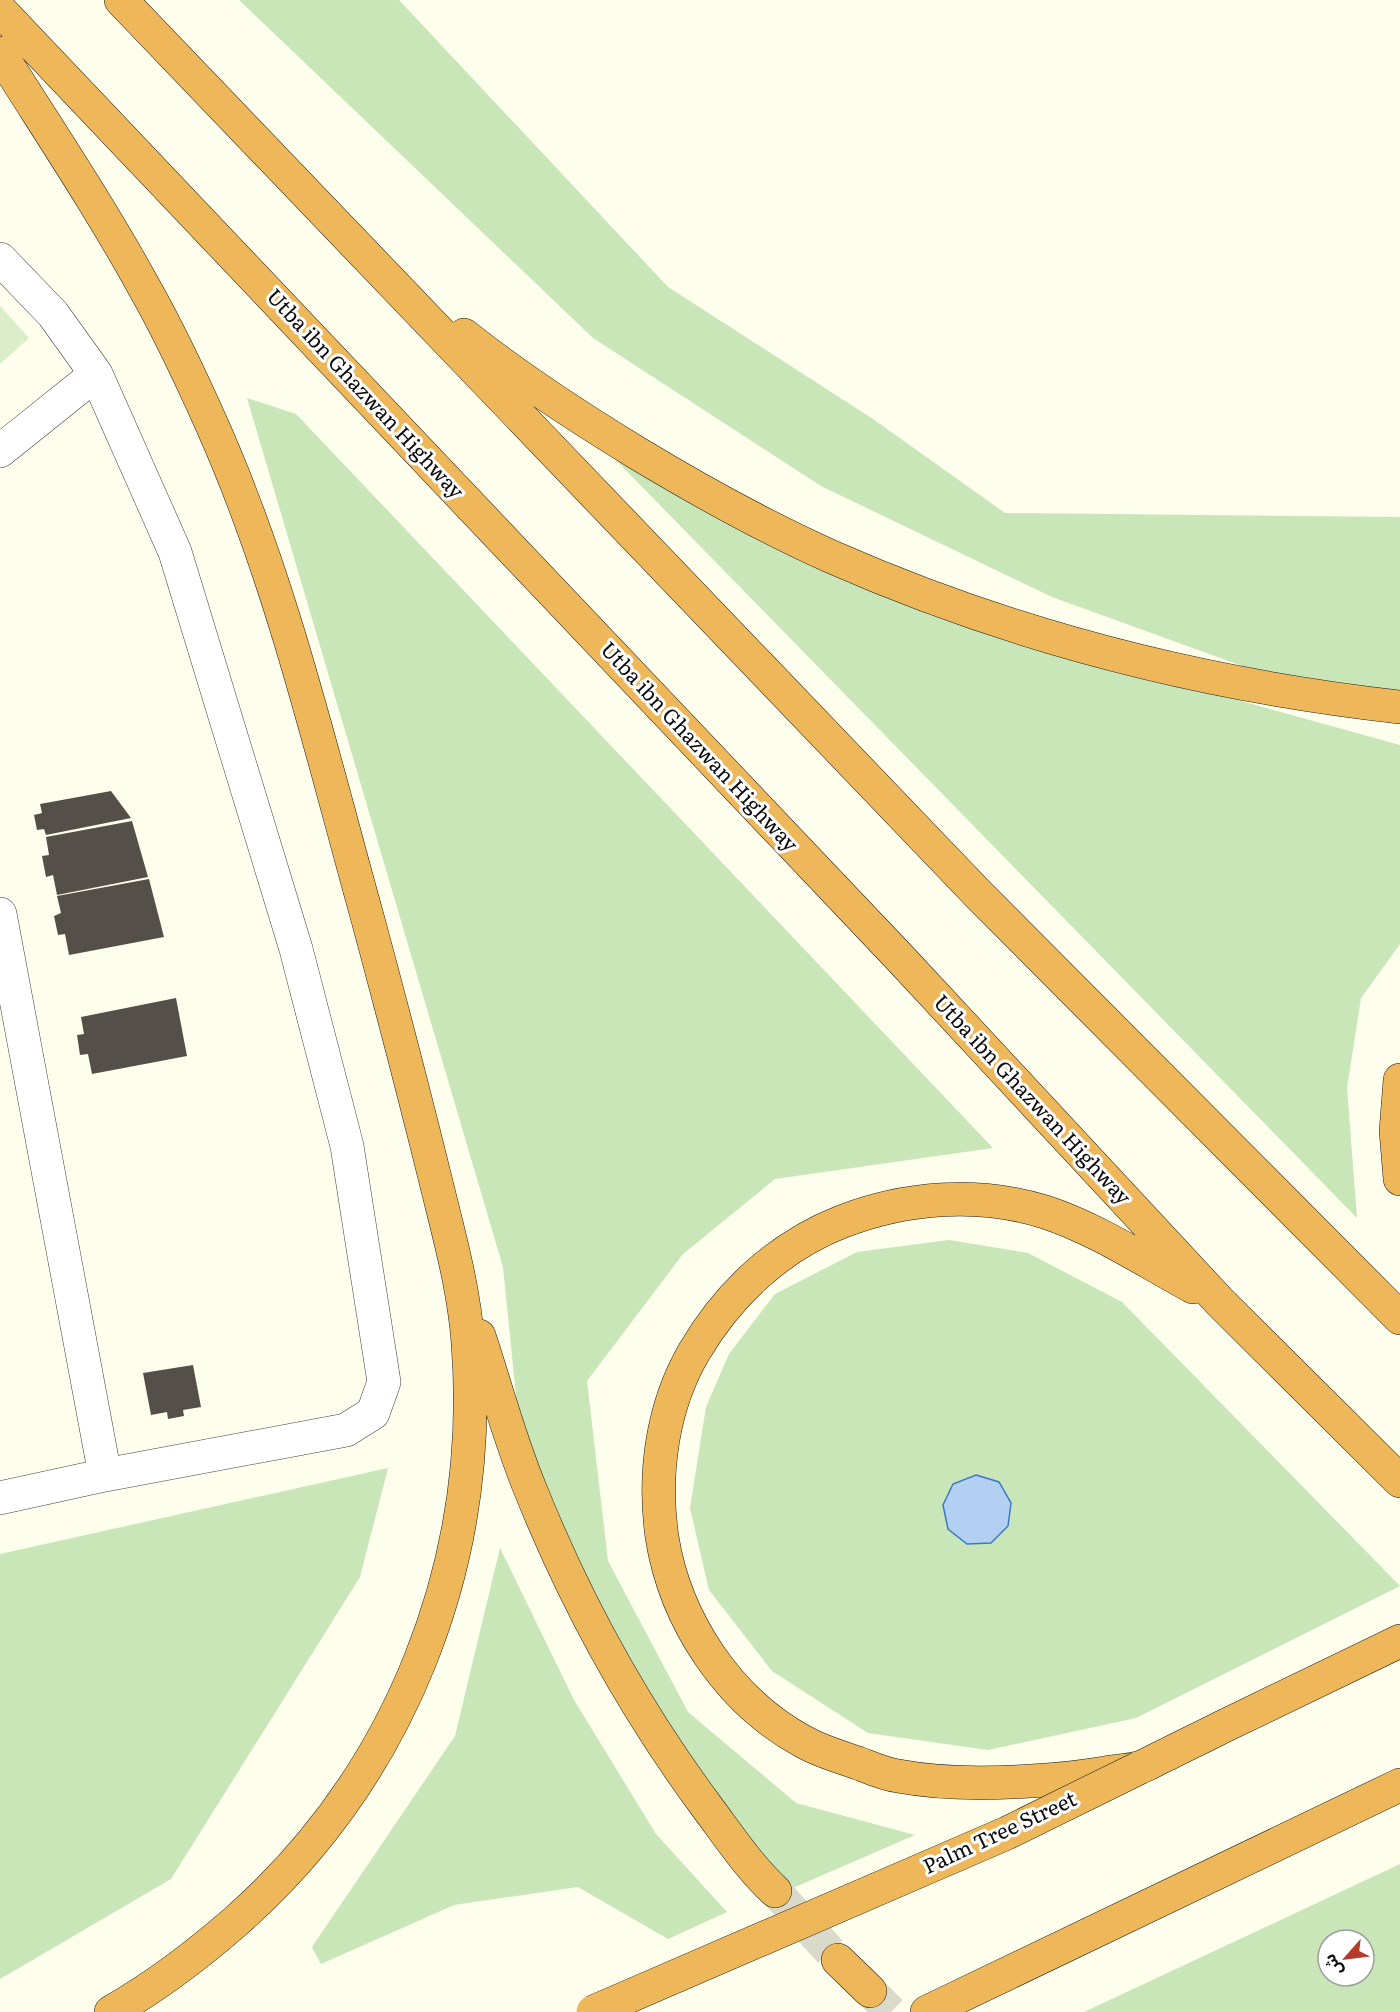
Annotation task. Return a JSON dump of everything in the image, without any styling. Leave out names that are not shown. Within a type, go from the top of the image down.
[{"type":"highway","points":[[122,0],[978,894],[1400,1318]]},
{"type":"highway","name":"Utba ibn Ghazwan Highway","points":[[0,9],[900,958],[1220,1302],[1400,1482]]},
{"type":"highway","points":[[0,53],[145,288],[209,417],[243,499],[292,647],[390,998],[458,1275],[468,1339],[471,1405],[467,1471],[460,1525],[442,1600],[420,1662],[393,1721],[360,1778],[322,1831],[287,1871],[250,1909],[210,1943],[168,1975],[111,2012]]},
{"type":"highway","points":[[357,245],[466,337],[582,420],[704,493],[831,556],[963,609],[1098,652],[1236,684],[1400,707]]},
{"type":"highway","points":[[1400,1080],[1396,1131],[1400,1179]]},
{"type":"highway","points":[[1138,1768],[1064,1780],[994,1784],[939,1782],[892,1775],[849,1760],[805,1743],[778,1725],[745,1697],[717,1666],[694,1631],[676,1593],[665,1553],[660,1521],[658,1489],[665,1425],[686,1365],[706,1331],[731,1299],[760,1271],[792,1247],[826,1228],[863,1213],[902,1204],[948,1199],[996,1202],[1043,1212],[1087,1229],[1220,1302]]},
{"type":"highway","points":[[458,1275],[530,1490],[576,1593],[653,1730],[689,1783],[775,1892]]},
{"type":"highway","name":"Palm Tree Street","points":[[593,2012],[1006,1833],[1400,1641]]},
{"type":"highway","points":[[927,2012],[1400,1785]]},
{"type":"highway","points":[[838,1960],[870,1991]]},
{"type":"street","points":[[0,259],[53,314],[96,374],[175,552],[296,949],[347,1146],[384,1382],[373,1413],[346,1430],[105,1475],[0,1498]]},
{"type":"street","points":[[0,450],[96,374]]},
{"type":"street","points":[[0,914],[105,1475]]},
{"type":"green space","points":[[239,0],[399,0],[668,287],[873,419],[1005,513],[1400,517],[1400,695],[1342,702],[1052,597],[821,486],[593,338]]},
{"type":"green space","points":[[0,306],[29,338],[0,364]]},
{"type":"green space","points":[[247,398],[296,414],[993,1148],[775,1179],[683,1254],[587,1381],[608,1561],[688,1712],[796,1803],[915,1835],[763,1901],[523,1465],[503,1267]]},
{"type":"green space","points":[[610,454],[930,615],[1400,745],[1400,944],[1361,998],[1347,1088],[1357,1218]]},
{"type":"green space","points":[[949,1240],[1028,1253],[1122,1302],[1400,1586],[1136,1718],[988,1750],[868,1733],[772,1671],[709,1590],[690,1508],[706,1407],[729,1354],[775,1294],[857,1252]]},
{"type":"green space","points":[[388,1468],[360,1577],[171,1879],[0,1979],[0,1554]]},
{"type":"green space","points":[[500,1548],[574,1700],[656,1834],[727,1912],[668,1939],[578,1887],[454,1905],[321,1964],[312,1947],[455,1736]]},
{"type":"green space","points":[[1400,1864],[1400,2012],[1084,2012]]},
{"type":"water","points":[[976,1475],[999,1482],[1011,1503],[1008,1526],[991,1543],[967,1544],[948,1529],[943,1505],[953,1484]]},
{"type":"building","points":[[111,791],[131,818],[46,835],[44,829],[37,830],[34,815],[42,813],[40,804]]},
{"type":"building","points":[[132,821],[148,877],[57,895],[53,875],[46,877],[42,856],[49,855],[46,837]]},
{"type":"building","points":[[149,879],[164,937],[69,955],[65,934],[58,935],[54,916],[61,913],[57,896]]},
{"type":"building","points":[[176,998],[187,1056],[92,1074],[88,1054],[80,1055],[77,1035],[84,1034],[81,1017]]},
{"type":"building","points":[[193,1365],[201,1407],[183,1410],[184,1416],[168,1419],[167,1412],[151,1415],[143,1373]]},
{"type":"tunnel","points":[[775,1891],[838,1960]]},
{"type":"tunnel","points":[[870,1991],[891,2012]]}]
